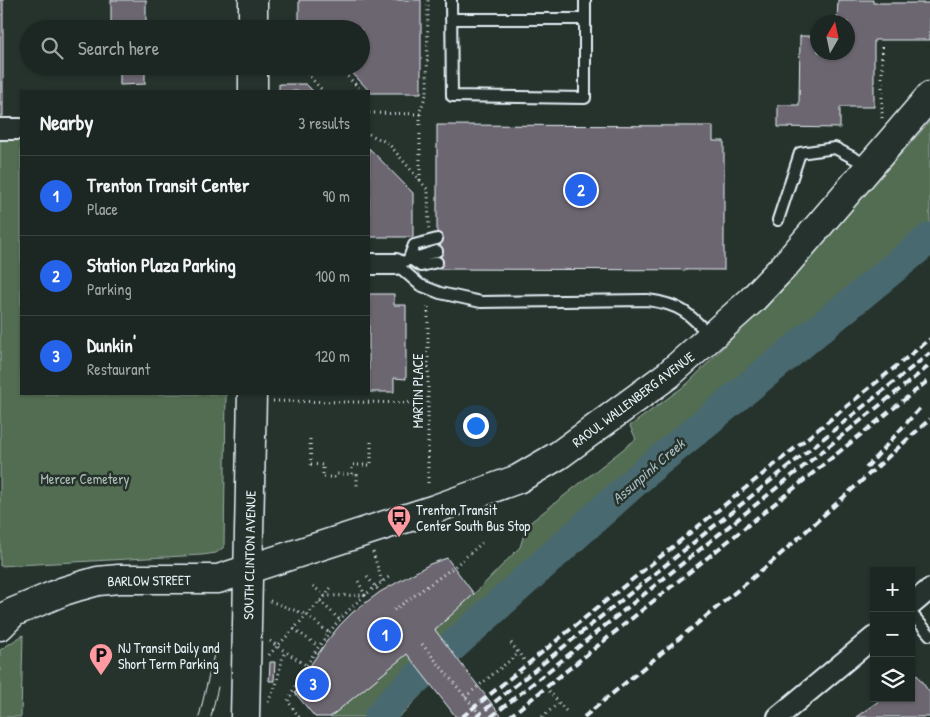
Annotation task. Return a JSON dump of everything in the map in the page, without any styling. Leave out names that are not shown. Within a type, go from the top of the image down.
[{"type":"street","points":[[253,20],[254,0]]},
{"type":"street","points":[[253,75],[253,90]]},
{"type":"street","name":"RAOUL WALLENBERG AVENUE","points":[[248,570],[441,507],[518,479],[559,455],[668,375],[712,338],[752,300],[782,269],[930,96]]},
{"type":"street","points":[[0,129],[20,129]]},
{"type":"street","points":[[370,264],[402,261]]},
{"type":"street","name":"SOUTH CLINTON AVENUE","points":[[256,711],[248,570],[262,398]]},
{"type":"street","name":"BARLOW STREET","points":[[5,619],[64,591],[98,581],[154,578],[218,579],[248,570]]},
{"type":"street","points":[[915,602],[930,589]]},
{"type":"street","points":[[778,717],[870,639]]},
{"type":"lane","points":[[451,0],[452,96],[586,98],[585,0]]},
{"type":"lane","points":[[451,19],[585,19]]},
{"type":"lane","points":[[778,220],[800,152],[835,148],[870,166]]},
{"type":"lane","points":[[402,261],[414,245],[433,237]]},
{"type":"lane","points":[[402,261],[437,251]]},
{"type":"lane","points":[[402,261],[420,284],[440,293],[481,302],[647,300],[662,302],[675,306],[693,317],[712,338]]},
{"type":"lane","points":[[402,261],[421,266],[437,262]]},
{"type":"lane","points":[[915,618],[930,636]]},
{"type":"path","points":[[420,180],[420,114],[427,92],[428,0]]},
{"type":"path","points":[[882,44],[882,119]]},
{"type":"path","points":[[308,75],[322,90]]},
{"type":"path","points":[[347,75],[361,90]]},
{"type":"path","points":[[370,113],[420,114]]},
{"type":"path","points":[[370,134],[388,143],[428,190],[433,237]]},
{"type":"path","name":"MARTIN PLACE","points":[[428,299],[428,483]]},
{"type":"path","points":[[262,398],[428,404]]},
{"type":"path","points":[[310,439],[311,464],[323,465],[323,477],[334,477],[336,474],[357,474],[357,486]]},
{"type":"path","points":[[352,474],[352,465],[371,465],[371,440]]},
{"type":"path","points":[[394,610],[454,567],[482,543]]},
{"type":"path","points":[[372,550],[382,582]]},
{"type":"path","points":[[299,717],[288,701],[318,646],[339,619],[365,594],[392,575]]},
{"type":"path","points":[[367,577],[380,592]]},
{"type":"path","points":[[357,580],[365,594]]},
{"type":"path","points":[[313,586],[325,596],[365,594]]},
{"type":"path","points":[[269,655],[325,596],[332,586]]},
{"type":"path","points":[[263,598],[307,615],[328,632]]},
{"type":"path","points":[[320,601],[339,619]]},
{"type":"path","points":[[294,629],[318,646]]},
{"type":"path","points":[[270,640],[306,665]]},
{"type":"path","points":[[511,643],[524,660]]},
{"type":"path","points":[[422,644],[482,717]]},
{"type":"path","points":[[256,711],[276,685],[282,656],[286,652]]},
{"type":"path","points":[[466,697],[519,653]]},
{"type":"path","points":[[549,691],[566,711]]},
{"type":"path","points":[[542,717],[559,703]]},
{"type":"green space","points":[[930,121],[930,256],[630,497],[457,659],[435,630],[520,547],[527,525],[636,439],[630,426],[687,384],[758,312],[819,247]]},
{"type":"green space","name":"Mercer Cemetery","points":[[0,129],[20,129],[20,395],[226,395],[224,547],[216,553],[202,555],[0,566]]},
{"type":"green space","points":[[23,635],[21,717],[0,717],[0,650]]},
{"type":"green space","points":[[407,654],[431,684],[399,717],[330,717]]},
{"type":"building","points":[[0,0],[3,0],[3,116],[0,116]]},
{"type":"building","points":[[111,0],[146,0],[146,20],[111,20]]},
{"type":"building","points":[[299,0],[421,0],[421,93],[371,93],[354,75],[370,75],[370,20],[299,20]]},
{"type":"building","points":[[838,0],[873,0],[873,3],[930,3],[930,40],[874,40],[874,107],[840,107],[840,128],[778,127],[778,105],[799,105],[800,36],[810,36],[810,60],[855,60],[855,15],[837,15]]},
{"type":"building","points":[[120,75],[145,75],[145,84],[120,85]]},
{"type":"building","points":[[279,84],[306,84],[312,90],[279,90]]},
{"type":"building","points":[[437,125],[713,126],[713,141],[724,141],[724,270],[437,269]]},
{"type":"building","points":[[370,149],[413,193],[413,237],[370,237]]},
{"type":"building","points":[[370,294],[394,294],[394,305],[406,305],[406,379],[394,378],[394,392],[370,392]]},
{"type":"building","points":[[447,558],[474,594],[435,630],[502,717],[456,717],[407,654],[330,717],[315,717],[295,693],[305,673],[340,625],[353,612],[380,592],[430,564]]},
{"type":"building","points":[[270,662],[275,662],[274,681],[269,681]]},
{"type":"building","points":[[917,675],[930,693],[930,717],[856,717],[877,702],[915,702],[915,676]]},
{"type":"waterway","name":"Assunpink Creek","points":[[379,717],[396,697],[650,468],[930,238]]},
{"type":"tram line","points":[[199,717],[216,646]]},
{"type":"tram line","points":[[211,717],[218,687]]},
{"type":"railway","points":[[462,717],[930,339]]},
{"type":"railway","points":[[476,717],[930,353]]},
{"type":"railway","points":[[491,717],[930,365]]},
{"type":"railway","points":[[509,717],[930,379]]},
{"type":"railway","points":[[866,468],[920,408]]},
{"type":"railway","points":[[584,717],[773,561],[930,419]]},
{"type":"place","name":"Station Plaza Parking","points":[[581,190]]},
{"type":"place","name":"Trenton Transit Center South Bus Stop","points":[[399,538]]},
{"type":"place","name":"Trenton Transit Center","points":[[385,635]]},
{"type":"place","name":"NJ Transit Daily and Short Term Parking","points":[[101,676]]},
{"type":"place","name":"Dunkin'","points":[[313,684]]}]
